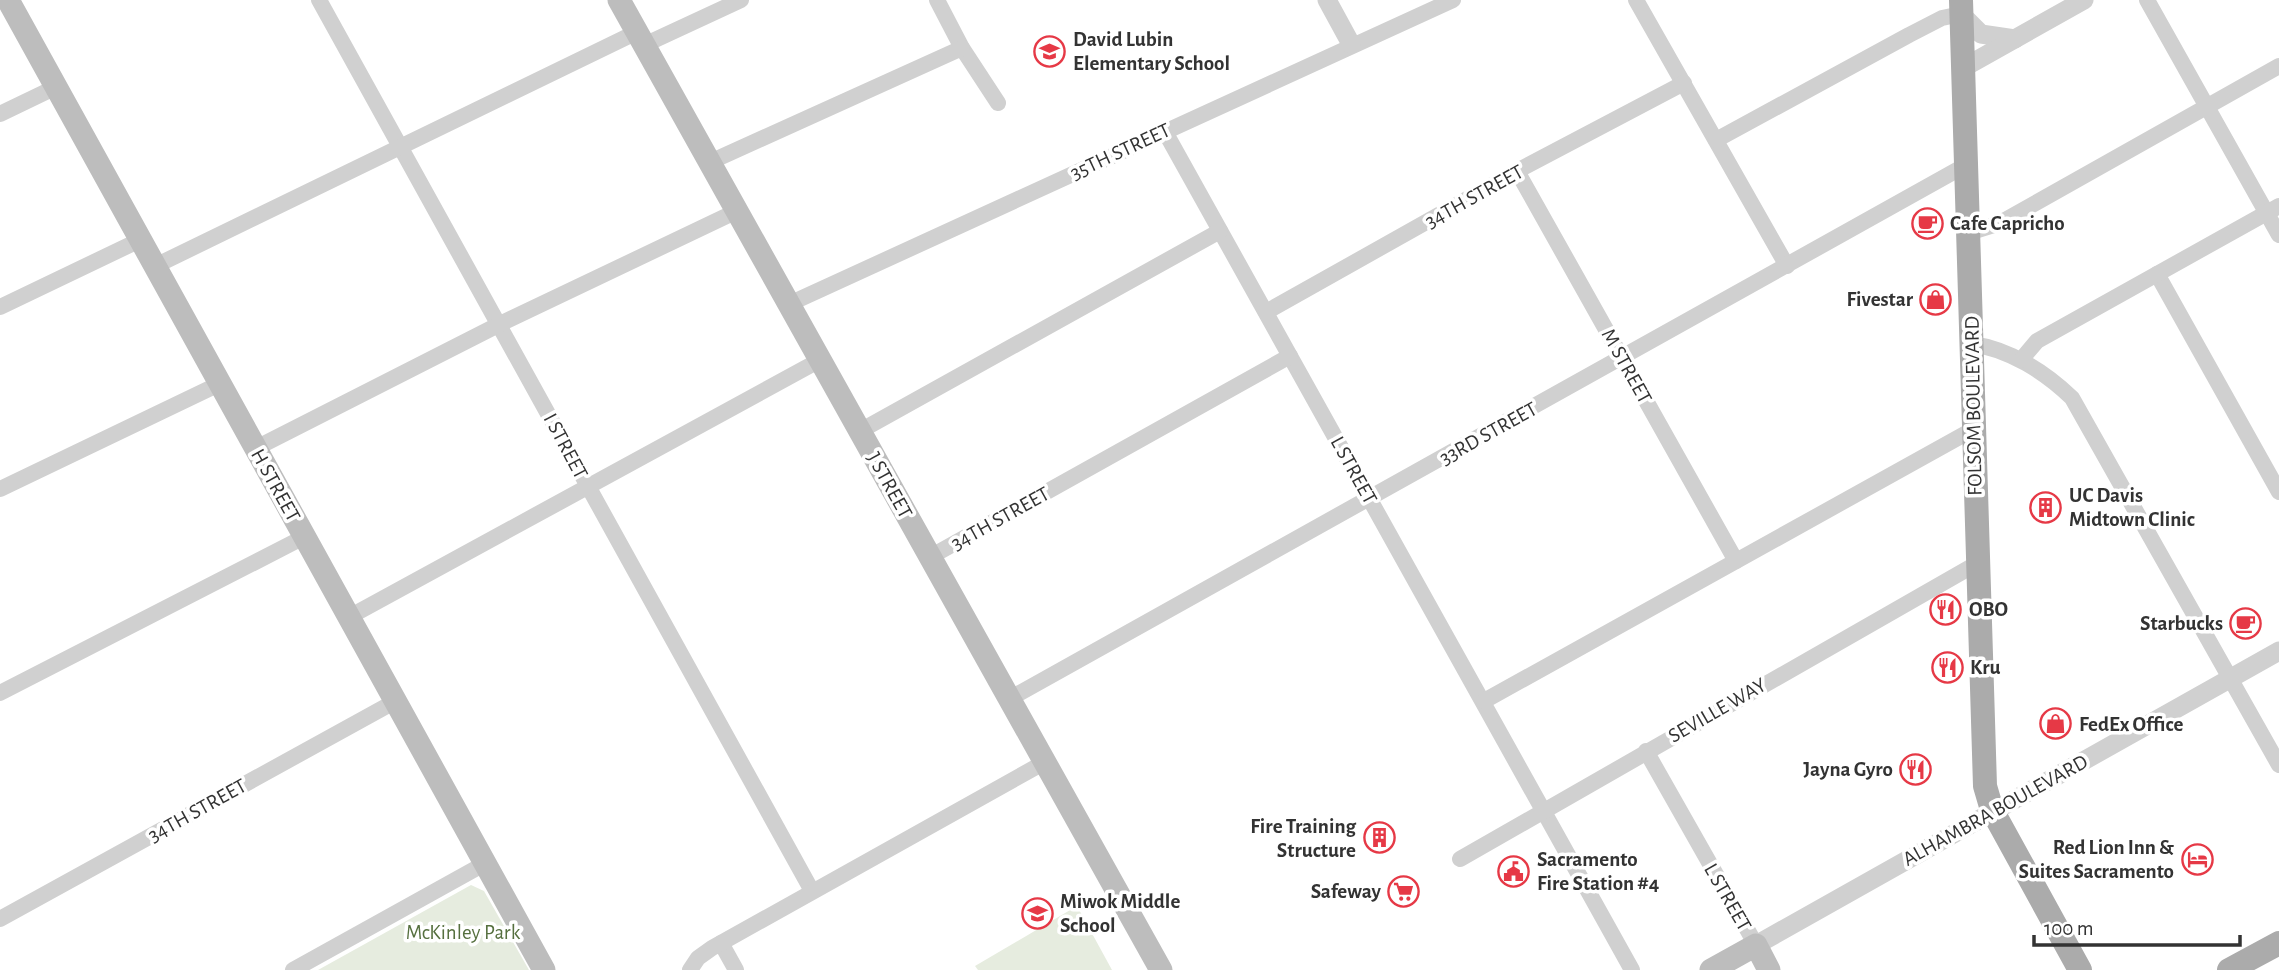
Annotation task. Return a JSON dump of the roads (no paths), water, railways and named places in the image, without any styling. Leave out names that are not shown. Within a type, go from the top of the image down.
[{"type":"main road","name":"H STREET","points":[[8,0],[544,970]]},
{"type":"main road","name":"J STREET","points":[[619,0],[1161,970]]},
{"type":"main road","name":"FOLSOM BOULEVARD","points":[[1961,7],[1976,564],[1985,786],[1992,810],[2080,970]]},
{"type":"main road","points":[[2229,970],[2279,943]]},
{"type":"main road","name":"ALHAMBRA BOULEVARD","points":[[1712,970],[1755,945]]},
{"type":"main road","name":"L STREET","points":[[1755,945],[1769,970]]},
{"type":"street","name":"I STREET","points":[[319,0],[813,891]]},
{"type":"street","points":[[155,266],[400,145],[640,38],[741,0]]},
{"type":"street","points":[[937,0],[962,48],[998,103]]},
{"type":"street","points":[[1327,0],[1351,44]]},
{"type":"street","name":"35TH STREET","points":[[789,304],[1351,44],[1453,0]]},
{"type":"street","points":[[1636,0],[1787,266]]},
{"type":"street","points":[[1964,68],[2084,0]]},
{"type":"street","points":[[2147,0],[2207,107],[2273,209],[2279,235]]},
{"type":"street","points":[[1716,140],[1961,7],[1981,34],[2015,39]]},
{"type":"street","points":[[710,162],[962,48]]},
{"type":"street","points":[[1968,233],[2000,223],[2279,66]]},
{"type":"street","name":"34TH STREET","points":[[1266,312],[1517,171],[1684,83]]},
{"type":"street","points":[[0,114],[56,87]]},
{"type":"street","name":"L STREET","points":[[1164,131],[1632,970]]},
{"type":"street","name":"33RD STREET","points":[[1009,699],[1966,165]]},
{"type":"street","name":"M STREET","points":[[1517,171],[1736,561]]},
{"type":"street","points":[[2021,360],[2037,341],[2273,209]]},
{"type":"street","points":[[256,448],[500,324],[737,211]]},
{"type":"street","points":[[860,431],[1220,231]]},
{"type":"street","points":[[0,307],[140,240]]},
{"type":"street","points":[[2157,274],[2279,492]]},
{"type":"street","points":[[1972,344],[1992,346],[2021,360],[2060,387],[2077,404],[2279,765]]},
{"type":"street","name":"34TH STREET","points":[[930,557],[1290,356]]},
{"type":"street","points":[[348,617],[820,360]]},
{"type":"street","points":[[0,489],[219,384]]},
{"type":"street","points":[[1484,701],[1972,430]]},
{"type":"street","points":[[0,693],[304,537]]},
{"type":"street","name":"SEVILLE WAY","points":[[1460,859],[1976,564]]},
{"type":"street","name":"ALHAMBRA BOULEVARD","points":[[1755,945],[2279,651]]},
{"type":"street","name":"34TH STREET","points":[[0,919],[394,702]]},
{"type":"street","name":"L STREET","points":[[1646,751],[1755,945]]},
{"type":"street","points":[[690,970],[701,955],[721,943],[1045,762]]},
{"type":"street","points":[[293,970],[484,863]]},
{"type":"street","points":[[721,943],[736,970]]},
{"type":"place","name":"David Lubin Elementary School","points":[[1050,51]]},
{"type":"place","name":"Cafe Capricho","points":[[1927,223]]},
{"type":"place","name":"Fivestar","points":[[1936,299]]},
{"type":"place","name":"UC Davis Midtown Clinic","points":[[2046,507]]},
{"type":"place","name":"OBO","points":[[1946,609]]},
{"type":"place","name":"Starbucks","points":[[2246,623]]},
{"type":"place","name":"Kru","points":[[1947,667]]},
{"type":"place","name":"FedEx Office","points":[[2056,724]]},
{"type":"place","name":"Jayna Gyro","points":[[1916,769]]},
{"type":"place","name":"Fire Training Structure","points":[[1379,838]]},
{"type":"place","name":"Red Lion Inn & Suites Sacramento","points":[[2197,859]]},
{"type":"place","name":"Sacramento Fire Station #4","points":[[1514,871]]},
{"type":"place","name":"Safeway","points":[[1404,891]]},
{"type":"place","name":"Miwok Middle School","points":[[1037,913]]},
{"type":"park label","name":"McKinley Park","points":[[463,932]]}]
